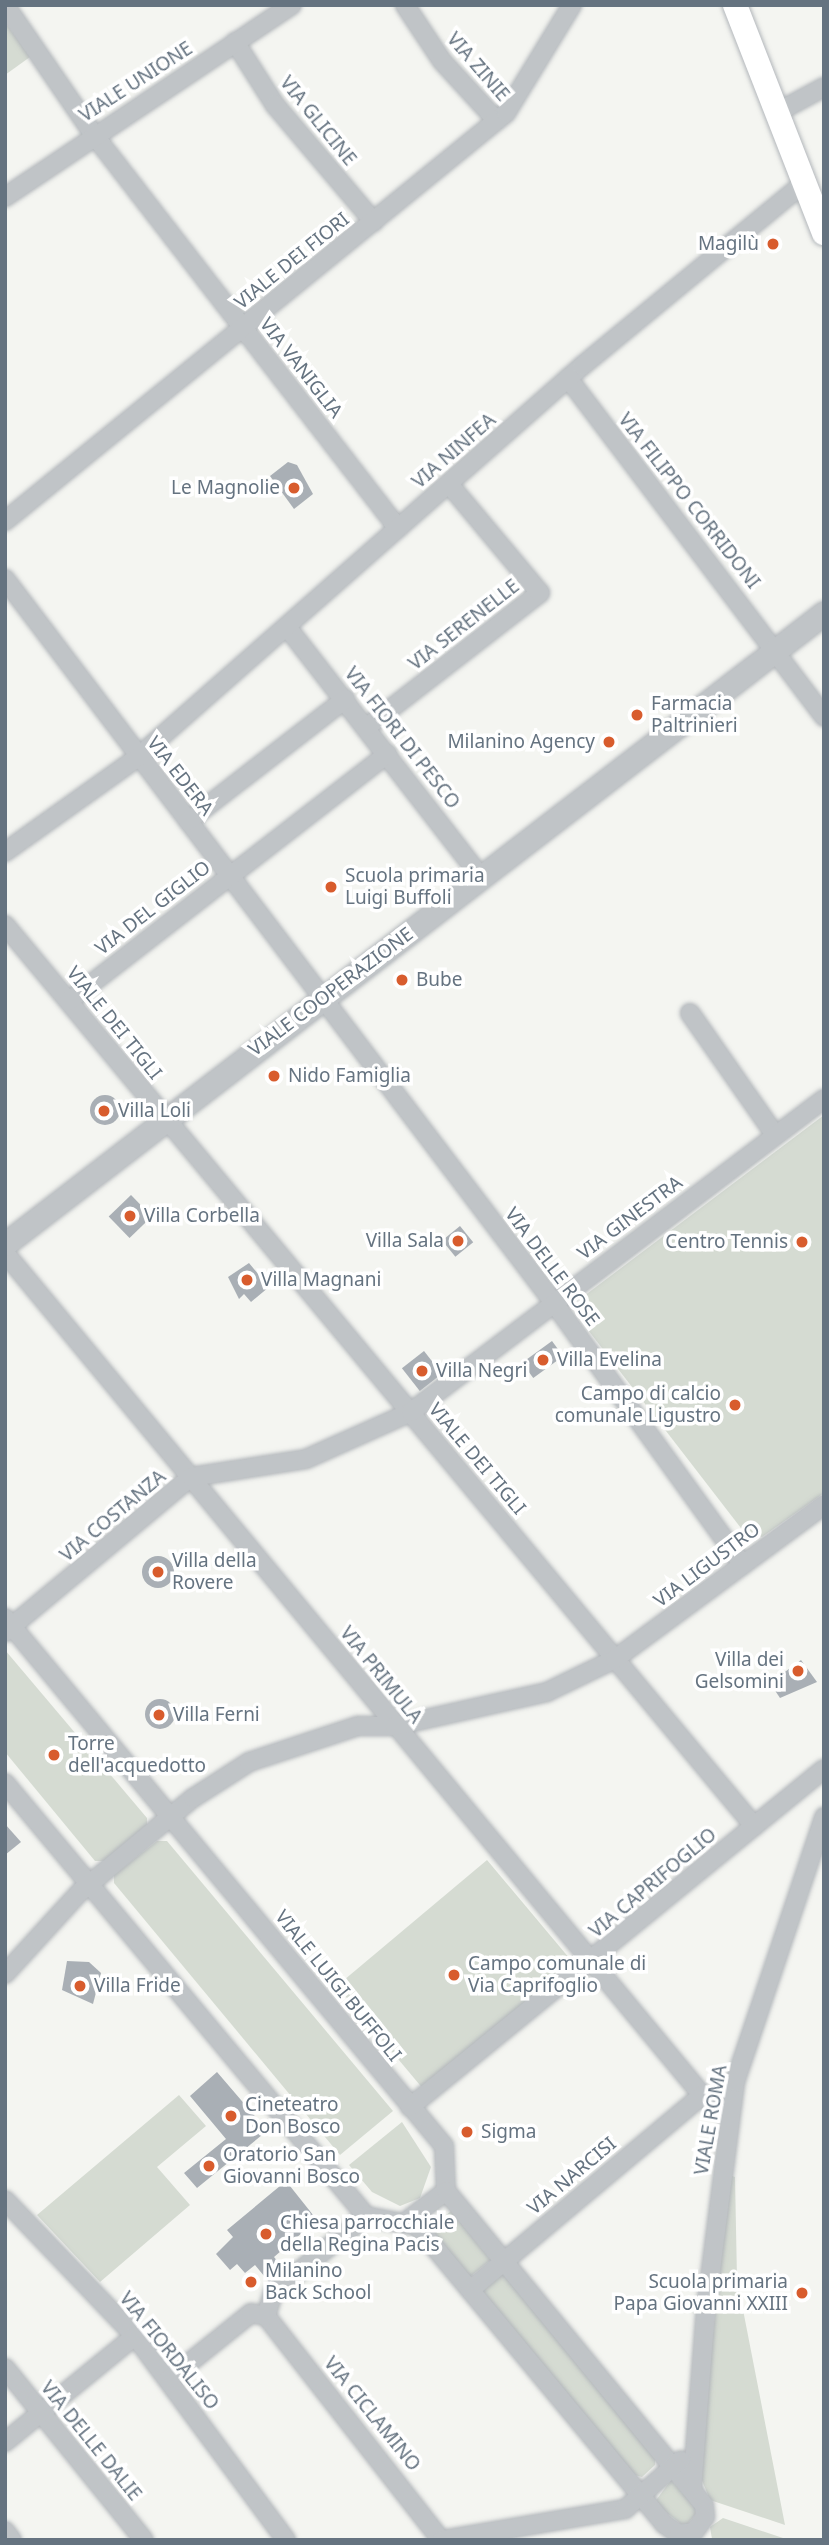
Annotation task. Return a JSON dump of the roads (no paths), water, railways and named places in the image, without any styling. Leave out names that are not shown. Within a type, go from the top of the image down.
[{"type":"main road","points":[[736,5],[824,233]]},
{"type":"street","name":"VIA VANIGLIA","points":[[5,5],[94,135],[398,528]]},
{"type":"street","name":"VIALE UNIONE","points":[[5,197],[292,5]]},
{"type":"street","name":"VIA ZINIE","points":[[405,5],[442,61],[497,121]]},
{"type":"street","name":"VIALE DEI FIORI","points":[[5,521],[497,121],[540,66],[572,5]]},
{"type":"street","name":"VIA GLICINE","points":[[235,42],[275,105],[374,222]]},
{"type":"street","points":[[776,113],[824,87]]},
{"type":"street","name":"VIA NINFEA","points":[[5,852],[138,757],[568,378],[804,183]]},
{"type":"street","name":"VIA FILIPPO CORRIDONI","points":[[568,378],[778,649],[824,717]]},
{"type":"street","name":"VIA SERENELLE","points":[[367,727],[540,593],[449,484]]},
{"type":"street","name":"VIA EDERA","points":[[5,579],[323,998]]},
{"type":"street","name":"VIALE COOPERAZIONE","points":[[5,1244],[824,613]]},
{"type":"street","name":"VIA FIORI DI PESCO","points":[[287,627],[481,877]]},
{"type":"street","points":[[188,821],[345,699]]},
{"type":"street","name":"VIA DEL GIGLIO","points":[[69,1001],[388,754]]},
{"type":"street","name":"VIALE DEI TIGLI","points":[[5,925],[754,1826]]},
{"type":"street","name":"VIA DELLE ROSE","points":[[323,998],[554,1303],[743,1565]]},
{"type":"street","points":[[690,1013],[775,1135]]},
{"type":"street","name":"VIA GINESTRA","points":[[411,1412],[824,1099]]},
{"type":"street","name":"VIA PRIMULA","points":[[5,1253],[395,1726],[595,1960],[702,2095],[729,2117]]},
{"type":"street","name":"VIA COSTANZA","points":[[7,1625],[191,1477],[306,1458],[411,1412]]},
{"type":"street","name":"VIA LIGUSTRO","points":[[172,1817],[212,1784],[291,1744],[358,1726],[395,1726],[547,1692],[615,1659],[824,1505]]},
{"type":"street","name":"VIALE LUIGI BUFFOLI","points":[[7,1625],[172,1817],[444,2147],[446,2190]]},
{"type":"street","name":"VIA CAPRIFOGLIO","points":[[410,2107],[595,1960],[824,1769]]},
{"type":"street","points":[[5,1783],[366,2216],[417,2226],[640,2497],[671,2530],[696,2536],[705,2511],[692,2490],[502,2263],[446,2190],[404,2223]]},
{"type":"street","points":[[5,1974],[32,1938],[90,1885],[172,1817]]},
{"type":"street","name":"VIALE ROMA","points":[[692,2490],[692,2442],[729,2117],[824,1817]]},
{"type":"street","name":"VIA NARCISI","points":[[470,2290],[702,2095]]},
{"type":"street","name":"VIA FIORDALISO","points":[[5,2200],[135,2336],[286,2540]]},
{"type":"street","points":[[169,2379],[251,2314],[266,2316],[273,2293],[366,2216]]},
{"type":"street","name":"VIA CICLAMINO","points":[[266,2316],[442,2540]]},
{"type":"street","points":[[5,2442],[135,2336]]},
{"type":"street","name":"VIA DELLE DALIE","points":[[5,2368],[144,2540]]},
{"type":"street","name":"VIALE ROMA","points":[[442,2540],[625,2509],[674,2469],[692,2442]]},
{"type":"street","points":[[5,2531],[12,2540]]},
{"type":"place","name":"Magilù","points":[[773,244]]},
{"type":"place","name":"Le Magnolie","points":[[294,488]]},
{"type":"place","name":"Farmacia Paltrinieri","points":[[637,715]]},
{"type":"place","name":"Milanino Agency","points":[[609,742]]},
{"type":"place","name":"Scuola primaria Luigi Buffoli","points":[[331,887]]},
{"type":"place","name":"Bube","points":[[402,980]]},
{"type":"place","name":"Nido Famiglia","points":[[274,1076]]},
{"type":"place","name":"Villa Loli","points":[[104,1111]]},
{"type":"place","name":"Villa Corbella","points":[[130,1216]]},
{"type":"place","name":"Villa Sala","points":[[458,1241]]},
{"type":"place","name":"Centro Tennis","points":[[802,1242]]},
{"type":"place","name":"Villa Magnani","points":[[247,1280]]},
{"type":"place","name":"Villa Evelina","points":[[543,1360]]},
{"type":"place","name":"Villa Negri","points":[[422,1371]]},
{"type":"place","name":"Campo di calcio comunale Ligustro","points":[[735,1405]]},
{"type":"place","name":"Villa della Rovere","points":[[158,1572]]},
{"type":"place","name":"Villa dei Gelsomini","points":[[798,1671]]},
{"type":"place","name":"Villa Ferni","points":[[159,1715]]},
{"type":"place","name":"Torre dell'acquedotto","points":[[54,1755]]},
{"type":"place","name":"Campo comunale di Via Caprifoglio","points":[[454,1975]]},
{"type":"place","name":"Villa Fride","points":[[80,1986]]},
{"type":"place","name":"Cineteatro Don Bosco","points":[[231,2116]]},
{"type":"place","name":"Sigma","points":[[467,2132]]},
{"type":"place","name":"Oratorio San Giovanni Bosco","points":[[209,2166]]},
{"type":"place","name":"Chiesa parrocchiale della Regina Pacis","points":[[266,2234]]},
{"type":"place","name":"Milanino Back School","points":[[251,2282]]},
{"type":"place","name":"Scuola primaria Papa Giovanni XXIII","points":[[802,2293]]}]
